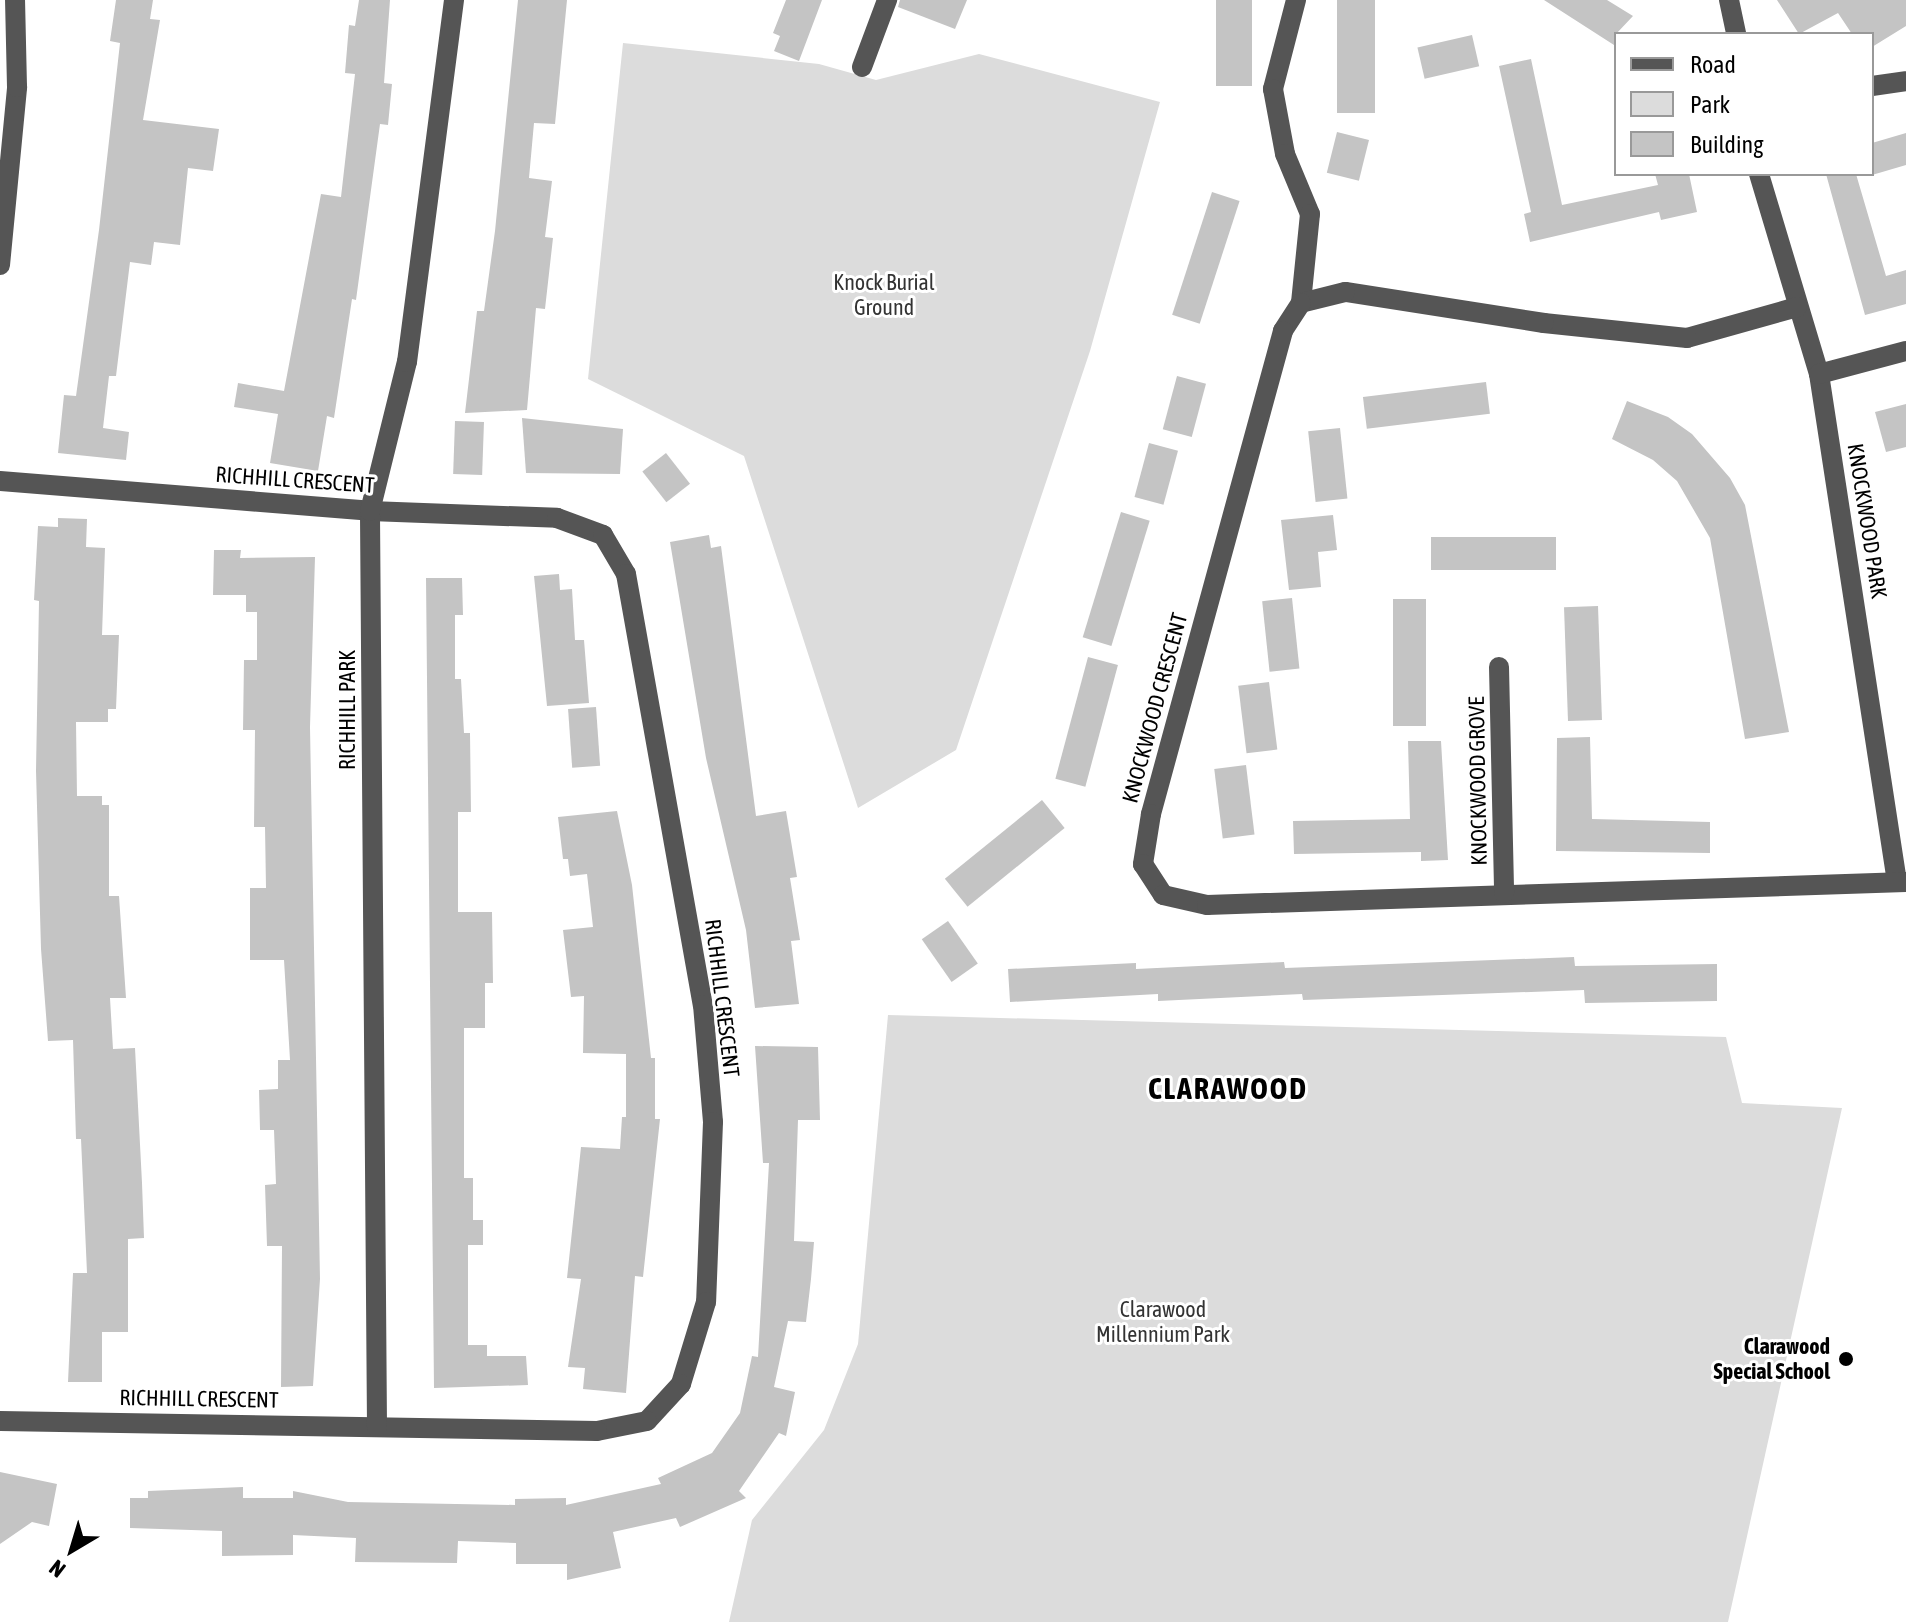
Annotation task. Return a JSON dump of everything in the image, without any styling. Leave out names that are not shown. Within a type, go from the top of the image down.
[{"type":"street","points":[[0,265],[16,103],[15,0]]},
{"type":"street","name":"RICHHILL PARK","points":[[377,1427],[370,511],[407,362],[454,0]]},
{"type":"street","points":[[862,67],[887,0]]},
{"type":"street","points":[[1296,0],[1273,89],[1285,154],[1310,214],[1301,303],[1345,292],[1544,323],[1687,338],[1797,307]]},
{"type":"street","points":[[1729,0],[1736,32]]},
{"type":"street","points":[[1874,86],[1906,81]]},
{"type":"street","name":"KNOCKWOOD PARK","points":[[1760,176],[1819,374],[1902,882]]},
{"type":"street","name":"KNOCKWOOD CRESCENT","points":[[1301,303],[1283,331],[1151,814],[1143,864],[1163,895],[1207,905],[1902,882]]},
{"type":"street","points":[[1819,374],[1906,351]]},
{"type":"street","name":"RICHHILL CRESCENT","points":[[0,481],[370,511],[557,518],[603,535],[626,574],[703,1005],[713,1122],[706,1302],[681,1384],[647,1421],[597,1431],[0,1421]]},
{"type":"street","name":"KNOCKWOOD GROVE","points":[[1499,667],[1504,893]]},
{"type":"green space","name":"Knock Burial Ground","points":[[623,43],[819,64],[876,80],[979,54],[1160,102],[1090,351],[956,750],[858,808],[744,456],[588,379]]},
{"type":"green space","name":"Clarawood Millennium Park","points":[[888,1015],[1726,1037],[1742,1103],[1842,1108],[1728,1622],[729,1622],[752,1520],[824,1430],[858,1344]]},
{"type":"building","points":[[116,0],[153,0],[150,19],[160,20],[143,120],[219,129],[213,171],[188,168],[180,245],[154,242],[151,265],[130,262],[116,376],[109,376],[103,428],[129,432],[126,460],[58,453],[64,395],[76,396],[99,230],[120,43],[110,41]]},
{"type":"building","points":[[359,0],[390,0],[384,83],[392,84],[388,125],[380,124],[356,300],[352,299],[334,418],[327,416],[318,471],[270,463],[278,414],[234,407],[238,383],[284,391],[321,194],[341,197],[355,74],[345,73],[349,25],[355,26]]},
{"type":"building","points":[[518,0],[567,0],[555,124],[534,123],[529,178],[552,181],[545,237],[553,238],[545,309],[536,308],[527,410],[465,413],[477,311],[484,311],[495,231]]},
{"type":"building","points":[[786,0],[822,0],[799,61],[774,51],[780,36],[773,33]]},
{"type":"building","points":[[900,0],[967,0],[955,29],[898,7]]},
{"type":"building","points":[[1216,0],[1252,0],[1252,86],[1216,86]]},
{"type":"building","points":[[1337,0],[1375,0],[1375,113],[1337,113]]},
{"type":"building","points":[[1544,0],[1607,0],[1633,16],[1618,32],[1614,32],[1614,45]]},
{"type":"building","points":[[1777,0],[1906,0],[1906,26],[1874,46],[1874,32],[1851,32],[1838,13],[1798,32]]},
{"type":"building","points":[[1472,35],[1479,66],[1425,79],[1417,48]]},
{"type":"building","points":[[1531,59],[1562,205],[1658,185],[1656,176],[1689,176],[1697,212],[1661,220],[1659,212],[1530,242],[1524,214],[1531,212],[1499,66]]},
{"type":"building","points":[[1337,132],[1369,140],[1359,181],[1327,173]]},
{"type":"building","points":[[1906,133],[1906,165],[1874,174],[1874,142]]},
{"type":"building","points":[[1827,176],[1857,176],[1886,276],[1906,270],[1906,304],[1865,315]]},
{"type":"building","points":[[1212,192],[1240,201],[1200,324],[1172,315]]},
{"type":"building","points":[[1177,376],[1206,384],[1192,437],[1163,429]]},
{"type":"building","points":[[1486,382],[1490,414],[1367,429],[1363,397]]},
{"type":"building","points":[[1627,401],[1668,417],[1692,434],[1730,478],[1745,505],[1789,732],[1745,739],[1710,538],[1677,481],[1653,460],[1612,439]]},
{"type":"building","points":[[1906,404],[1906,447],[1886,452],[1875,412]]},
{"type":"building","points":[[522,418],[623,429],[620,474],[526,473]]},
{"type":"building","points":[[455,421],[484,422],[482,475],[453,474]]},
{"type":"building","points":[[1340,428],[1347,499],[1316,502],[1308,431]]},
{"type":"building","points":[[1149,443],[1178,451],[1163,505],[1135,497]]},
{"type":"building","points":[[666,453],[690,484],[666,502],[642,471]]},
{"type":"building","points":[[1121,512],[1150,521],[1111,646],[1083,637]]},
{"type":"building","points":[[1333,515],[1337,550],[1318,552],[1321,587],[1289,590],[1281,520]]},
{"type":"building","points":[[58,518],[87,519],[86,547],[105,548],[102,635],[119,635],[116,709],[108,709],[108,722],[76,722],[77,796],[102,796],[102,805],[109,805],[109,896],[119,896],[126,998],[110,998],[113,1049],[135,1048],[142,1183],[144,1238],[128,1239],[128,1332],[102,1332],[102,1382],[68,1382],[73,1273],[87,1273],[81,1139],[76,1139],[73,1040],[48,1041],[41,949],[36,771],[39,601],[34,600],[38,526],[58,527]]},
{"type":"building","points":[[709,535],[711,548],[721,546],[756,816],[786,811],[797,877],[790,878],[800,940],[791,941],[799,1004],[755,1008],[746,930],[706,758],[670,542]]},
{"type":"building","points":[[1431,537],[1556,537],[1556,570],[1431,570]]},
{"type":"building","points":[[214,550],[241,550],[240,558],[315,557],[310,727],[320,1279],[313,1386],[281,1387],[282,1246],[267,1246],[265,1185],[276,1184],[274,1130],[260,1130],[259,1090],[278,1089],[278,1060],[290,1060],[284,960],[250,960],[250,888],[266,888],[265,827],[254,827],[255,730],[243,730],[244,660],[257,660],[257,612],[246,612],[246,595],[213,595]]},
{"type":"building","points":[[559,574],[560,590],[572,589],[575,640],[584,640],[589,703],[547,706],[534,576]]},
{"type":"building","points":[[426,578],[462,578],[463,615],[455,615],[455,679],[461,679],[464,733],[470,733],[471,812],[458,812],[458,912],[492,912],[493,983],[485,983],[485,1028],[464,1028],[464,1178],[473,1178],[473,1220],[483,1220],[483,1245],[468,1245],[468,1345],[487,1345],[487,1356],[526,1356],[528,1385],[434,1388]]},
{"type":"building","points":[[1292,598],[1299,669],[1270,672],[1262,601]]},
{"type":"building","points":[[1393,599],[1426,599],[1426,726],[1393,726]]},
{"type":"building","points":[[1598,606],[1602,720],[1568,721],[1564,607]]},
{"type":"building","points":[[1088,657],[1118,665],[1085,787],[1055,779]]},
{"type":"building","points":[[1269,682],[1277,749],[1247,753],[1238,686]]},
{"type":"building","points":[[596,707],[600,766],[572,768],[568,709]]},
{"type":"building","points":[[1590,737],[1592,819],[1710,822],[1710,853],[1556,851],[1557,738]]},
{"type":"building","points":[[1408,741],[1441,741],[1448,860],[1421,861],[1421,852],[1294,854],[1293,821],[1410,819]]},
{"type":"building","points":[[1246,765],[1255,834],[1223,838],[1214,769]]},
{"type":"building","points":[[1042,800],[1065,828],[968,907],[945,879]]},
{"type":"building","points":[[617,811],[632,885],[651,1058],[655,1058],[655,1119],[660,1119],[643,1277],[635,1276],[626,1393],[583,1389],[585,1368],[568,1367],[581,1279],[567,1278],[581,1147],[620,1149],[622,1117],[626,1117],[626,1054],[583,1053],[584,996],[571,997],[563,930],[593,927],[587,874],[570,876],[568,859],[563,859],[558,817]]},
{"type":"building","points":[[948,921],[978,964],[952,982],[922,939]]},
{"type":"building","points":[[1574,957],[1575,966],[1717,964],[1717,1001],[1585,1003],[1584,990],[1303,1000],[1302,994],[1158,1001],[1158,994],[1010,1002],[1008,969],[1136,963],[1136,969],[1284,962],[1285,968]]},
{"type":"building","points":[[755,1046],[818,1047],[820,1120],[798,1120],[794,1241],[814,1242],[811,1279],[806,1322],[788,1321],[774,1387],[795,1392],[786,1436],[779,1433],[739,1491],[746,1498],[680,1527],[676,1518],[613,1532],[621,1568],[567,1580],[567,1564],[516,1564],[516,1543],[458,1541],[457,1563],[355,1562],[356,1538],[293,1535],[293,1555],[222,1556],[222,1531],[130,1528],[130,1498],[148,1498],[148,1491],[243,1487],[243,1498],[293,1498],[293,1491],[348,1502],[515,1505],[515,1499],[566,1498],[566,1505],[661,1484],[658,1478],[712,1453],[740,1413],[752,1356],[758,1357],[769,1163],[763,1163]]},
{"type":"building","points":[[0,1472],[57,1484],[49,1526],[32,1522],[0,1544]]},
{"type":"place","name":"Clarawood Special School","points":[[1846,1359]]},
{"type":"district","name":"CLARAWOOD","points":[[1228,1088]]}]
